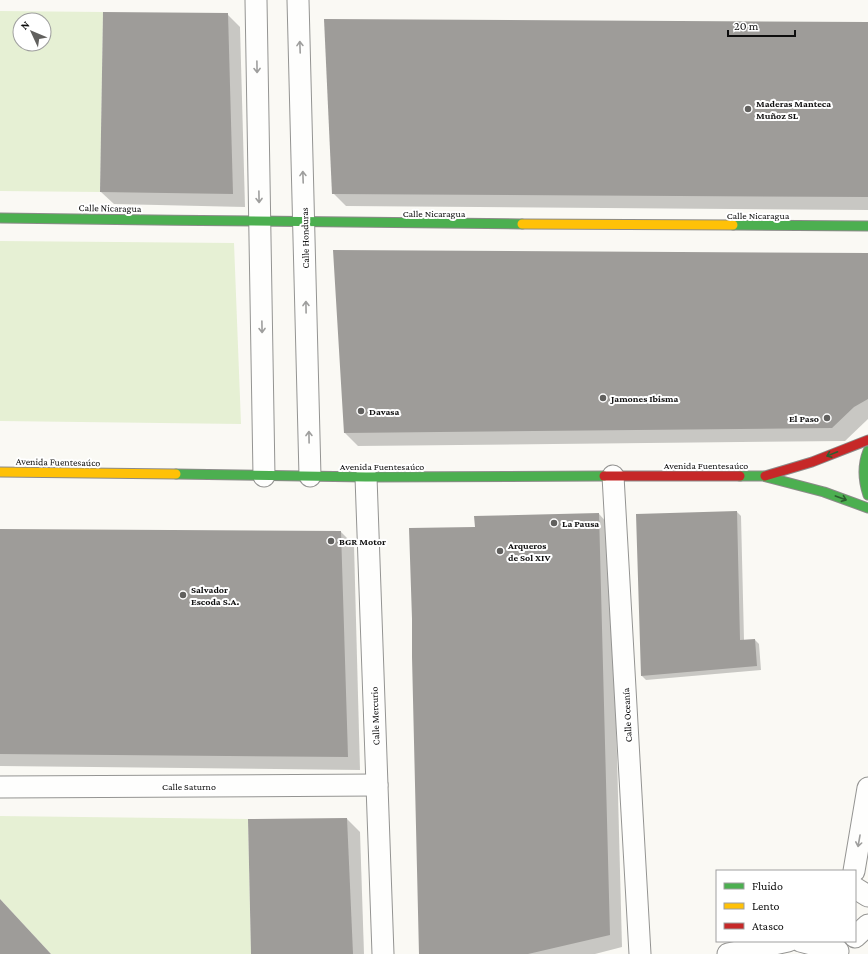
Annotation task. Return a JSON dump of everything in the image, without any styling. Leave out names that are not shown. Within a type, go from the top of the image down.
[{"type":"street","points":[[256,0],[264,476]]},
{"type":"street","name":"Calle Honduras","points":[[298,0],[310,476]]},
{"type":"street","name":"Calle Nicaragua","points":[[0,218],[260,221],[304,223],[868,226]]},
{"type":"street","name":"Avenida Fuentesaúco","points":[[763,476],[812,462],[868,440]]},
{"type":"street","points":[[868,451],[864,475],[868,496]]},
{"type":"street","name":"Avenida Fuentesaúco","points":[[0,472],[366,477],[763,476],[824,492],[868,508]]},
{"type":"street","name":"Calle Oceanía","points":[[613,476],[640,954]]},
{"type":"street","name":"Calle Mercurio","points":[[366,477],[383,954]]},
{"type":"street","name":"Calle Saturno","points":[[0,787],[377,785]]},
{"type":"street","points":[[854,870],[868,788]]},
{"type":"street","points":[[856,889],[868,896]]},
{"type":"street","points":[[856,935],[868,925]]},
{"type":"street","points":[[728,954],[783,942]]},
{"type":"street","points":[[807,942],[842,947]]},
{"type":"green space","points":[[0,11],[103,12],[100,192],[0,191]]},
{"type":"green space","points":[[0,241],[234,243],[241,424],[0,421]]},
{"type":"green space","points":[[0,816],[248,819],[251,954],[51,954],[0,899]]},
{"type":"building","points":[[103,12],[228,13],[233,194],[100,192]]},
{"type":"building","points":[[324,19],[868,22],[868,197],[332,194]]},
{"type":"building","points":[[333,250],[868,253],[868,399],[854,407],[832,428],[344,433]]},
{"type":"building","points":[[737,511],[740,640],[755,639],[757,666],[641,676],[636,514]]},
{"type":"building","points":[[599,513],[610,935],[528,954],[419,954],[409,528],[475,527],[474,516]]},
{"type":"building","points":[[0,529],[341,531],[348,757],[0,754]]},
{"type":"building","points":[[347,818],[353,954],[251,954],[248,819]]},
{"type":"building","points":[[0,899],[51,954],[0,954]]},
{"type":"traffic: fast","points":[[0,218],[522,224]]},
{"type":"traffic: fast","points":[[733,225],[868,226]]},
{"type":"traffic: fast","points":[[868,451],[864,473],[868,495]]},
{"type":"traffic: fast","points":[[176,474],[366,477],[604,476]]},
{"type":"traffic: fast","points":[[740,476],[763,476],[824,492],[868,508]]},
{"type":"traffic: slow","points":[[522,224],[733,225]]},
{"type":"traffic: slow","points":[[0,472],[176,474]]},
{"type":"traffic: jam","points":[[765,476],[812,462],[868,440]]},
{"type":"traffic: jam","points":[[604,476],[740,476]]},
{"type":"place","name":"Maderas Manteca Muñoz SL","points":[[748,109]]},
{"type":"place","name":"Jamones Ibisma","points":[[603,398]]},
{"type":"place","name":"Davasa","points":[[361,411]]},
{"type":"place","name":"El Paso","points":[[827,418]]},
{"type":"place","name":"La Pausa","points":[[554,523]]},
{"type":"place","name":"BGR Motor","points":[[331,541]]},
{"type":"place","name":"Arqueros de Sol XIV","points":[[500,551]]},
{"type":"place","name":"Salvador Escoda S.A.","points":[[183,595]]}]
